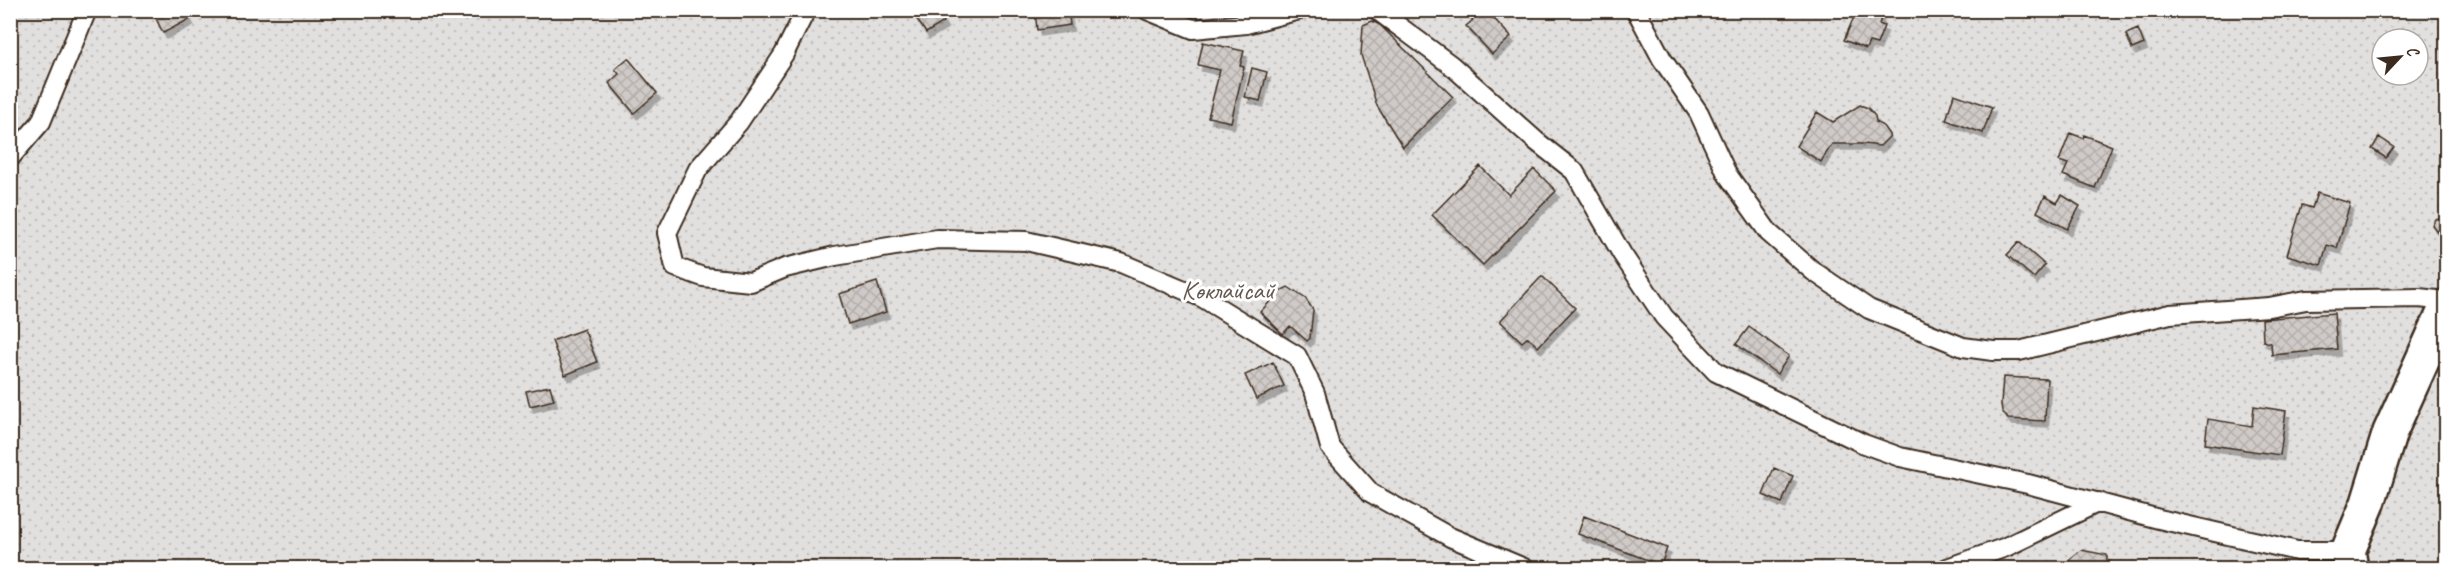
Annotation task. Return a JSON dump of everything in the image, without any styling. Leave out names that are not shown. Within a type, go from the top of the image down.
[{"type":"street","points":[[2349,560],[2390,432],[2446,308]]},
{"type":"lane","points":[[10,158],[41,122],[87,10]]},
{"type":"lane","points":[[806,10],[784,54],[739,123],[698,169],[667,233],[675,267],[703,277],[751,282],[785,268],[835,256],[937,239],[1026,241],[1121,263],[1203,298],[1297,356],[1315,393],[1330,447],[1371,493],[1450,537],[1524,568]]},
{"type":"lane","points":[[1147,10],[1193,29],[1246,24],[1299,10]]},
{"type":"lane","points":[[1377,10],[1451,65],[1536,141],[1574,171],[1622,254],[1664,317],[1716,372],[1864,444],[1900,457],[2028,484],[2297,551],[2349,560]]},
{"type":"lane","points":[[1636,10],[1662,59],[1699,113],[1727,174],[1769,233],[1813,271],[1869,309],[1935,337],[1964,347],[1994,351],[2019,351],[2170,314],[2269,307],[2306,300],[2418,298],[2446,301]]},
{"type":"lane","points":[[1947,568],[2006,547],[2099,502]]},
{"type":"green space","name":"Көклайсай","points":[[11,11],[2446,11],[2446,568],[11,568]]},
{"type":"building","points":[[152,10],[185,10],[190,19],[163,33]]},
{"type":"building","points":[[930,10],[937,10],[944,22],[926,33],[916,18]]},
{"type":"building","points":[[1035,10],[1068,10],[1070,25],[1037,30]]},
{"type":"building","points":[[1464,10],[1486,10],[1511,37],[1492,54],[1466,26],[1473,20]]},
{"type":"building","points":[[1857,10],[1879,11],[1881,18],[1879,24],[1884,26],[1877,44],[1869,42],[1866,49],[1844,40]]},
{"type":"building","points":[[1372,21],[1380,25],[1453,97],[1403,147],[1377,106],[1361,55],[1363,25]]},
{"type":"building","points":[[2138,29],[2144,44],[2132,49],[2126,34]]},
{"type":"building","points":[[1203,42],[1244,51],[1240,66],[1244,67],[1231,122],[1208,117],[1220,70],[1198,65]]},
{"type":"building","points":[[628,58],[657,93],[634,113],[609,83],[619,74],[615,69]]},
{"type":"building","points":[[1252,68],[1267,72],[1260,101],[1245,97]]},
{"type":"building","points":[[1954,94],[1992,107],[1983,133],[1946,120]]},
{"type":"building","points":[[1860,105],[1868,108],[1875,116],[1876,122],[1883,126],[1890,136],[1880,146],[1832,144],[1821,162],[1796,146],[1817,112],[1833,122]]},
{"type":"building","points":[[2070,133],[2083,138],[2084,135],[2112,146],[2095,188],[2063,175],[2068,164],[2059,161]]},
{"type":"building","points":[[2379,137],[2394,147],[2386,158],[2372,149]]},
{"type":"building","points":[[1480,166],[1509,195],[1534,169],[1556,191],[1483,265],[1432,215]]},
{"type":"building","points":[[2317,193],[2350,203],[2337,248],[2327,245],[2321,265],[2287,255],[2302,205],[2312,208]]},
{"type":"building","points":[[2062,195],[2080,206],[2067,229],[2037,212],[2045,196],[2057,203]]},
{"type":"building","points":[[2446,217],[2446,236],[2438,233],[2432,225],[2435,219]]},
{"type":"building","points":[[2019,242],[2045,265],[2034,278],[2007,255]]},
{"type":"building","points":[[1542,276],[1575,308],[1538,347],[1528,337],[1522,342],[1500,321]]},
{"type":"building","points":[[877,282],[886,312],[848,324],[839,294]]},
{"type":"building","points":[[1288,287],[1306,299],[1313,310],[1310,338],[1307,341],[1290,326],[1283,334],[1260,312],[1280,291]]},
{"type":"building","points":[[2334,313],[2337,349],[2272,355],[2271,343],[2263,341],[2262,319]]},
{"type":"building","points":[[1749,327],[1789,356],[1777,374],[1736,344]]},
{"type":"building","points":[[584,329],[597,362],[565,375],[552,341]]},
{"type":"building","points":[[1273,362],[1284,386],[1256,399],[1245,375]]},
{"type":"building","points":[[2003,377],[2047,379],[2045,421],[2008,419],[2002,411],[2001,404]]},
{"type":"building","points":[[550,386],[554,400],[530,406],[526,391]]},
{"type":"building","points":[[2254,406],[2286,411],[2280,455],[2205,444],[2208,419],[2252,426]]},
{"type":"building","points":[[1774,468],[1793,476],[1782,503],[1763,495]]},
{"type":"building","points":[[1584,516],[1667,548],[1661,565],[1578,534]]},
{"type":"building","points":[[2081,550],[2107,555],[2107,561],[2113,568],[2068,568],[2070,559]]}]
